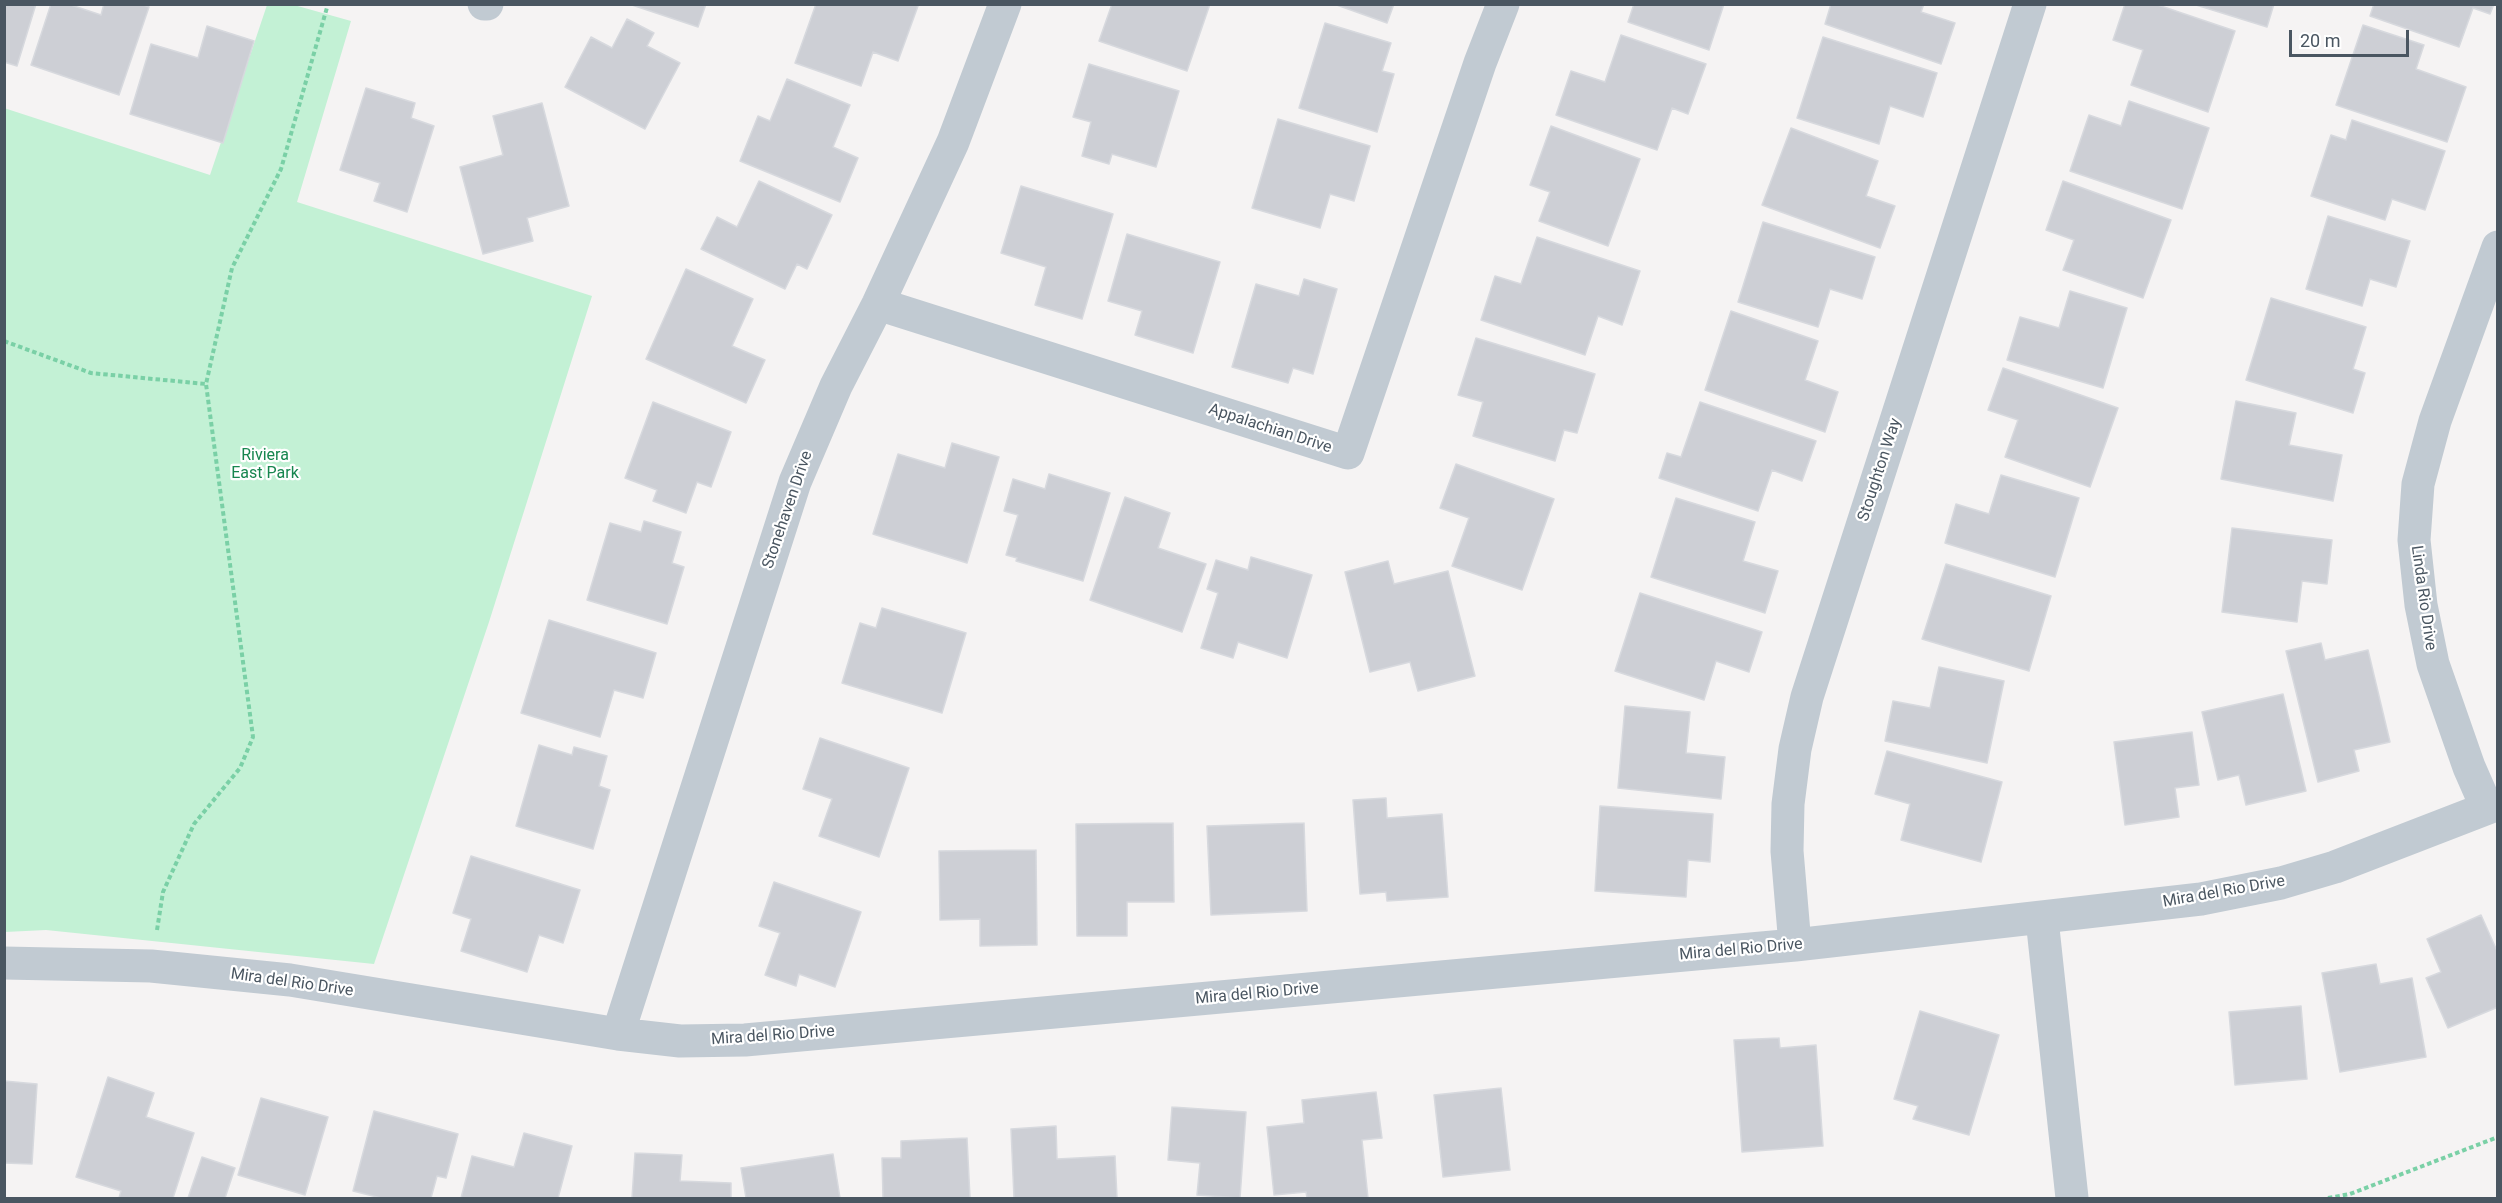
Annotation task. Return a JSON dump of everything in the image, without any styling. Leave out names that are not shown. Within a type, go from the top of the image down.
[{"type":"street","name":"Stonehaven Drive","points":[[618,1034],[795,482],[836,386],[878,304],[953,142],[1005,4]]},
{"type":"street","name":"Appalachian Drive","points":[[878,304],[1348,453],[1479,63],[1503,4]]},
{"type":"street","name":"Stoughton Way","points":[[1795,945],[1787,851],[1788,804],[1795,750],[1807,697],[2030,4]]},
{"type":"street","name":"Linda Rio Drive","points":[[2492,806],[2469,766],[2433,664],[2421,605],[2414,540],[2418,484],[2435,421],[2498,247]]},
{"type":"street","name":"Mira del Rio Drive","points":[[4,963],[151,966],[290,980],[618,1034],[681,1041],[745,1040],[1795,945],[2042,919],[2201,899],[2281,883],[2335,867],[2492,806]]},
{"type":"street","points":[[2042,919],[2072,1198]]},
{"type":"path","points":[[151,966],[163,892],[167,882],[194,824],[240,768],[253,737],[206,384],[232,268],[281,169],[328,4]]},
{"type":"path","points":[[4,341],[90,373],[206,384]]},
{"type":"path","points":[[2328,1198],[2350,1194],[2498,1137]]},
{"type":"green space","name":"Riviera East Park","points":[[267,5],[294,5],[351,21],[297,202],[592,296],[489,622],[374,964],[46,930],[5,932],[4,108],[210,175]]},
{"type":"building","points":[[4,4],[36,4],[17,66],[4,62]]},
{"type":"building","points":[[51,4],[68,4],[101,15],[104,4],[141,4],[149,7],[119,95],[31,65]]},
{"type":"building","points":[[629,4],[706,4],[698,27]]},
{"type":"building","points":[[816,4],[913,4],[918,6],[898,61],[873,52],[861,86],[795,63]]},
{"type":"building","points":[[1112,4],[1210,4],[1187,71],[1099,41]]},
{"type":"building","points":[[1334,4],[1394,4],[1387,23]]},
{"type":"building","points":[[1634,4],[1724,4],[1709,50],[1628,22]]},
{"type":"building","points":[[1831,4],[1924,4],[1921,12],[1955,23],[1941,64],[1825,24]]},
{"type":"building","points":[[2125,4],[2155,4],[2235,31],[2208,112],[2131,85],[2143,50],[2113,40]]},
{"type":"building","points":[[2193,4],[2274,4],[2267,27]]},
{"type":"building","points":[[2374,4],[2494,4],[2490,14],[2473,8],[2459,47],[2370,16]]},
{"type":"building","points":[[627,19],[654,33],[647,46],[680,63],[645,129],[565,87],[591,37],[612,48]]},
{"type":"building","points":[[1325,23],[1391,43],[1382,71],[1394,74],[1377,132],[1299,108]]},
{"type":"building","points":[[2363,25],[2424,45],[2416,69],[2466,87],[2447,142],[2336,105]]},
{"type":"building","points":[[207,26],[254,41],[223,143],[130,114],[151,44],[198,58]]},
{"type":"building","points":[[1621,35],[1706,64],[1688,114],[1672,108],[1657,150],[1556,115],[1571,71],[1605,82]]},
{"type":"building","points":[[1823,37],[1937,73],[1923,117],[1890,106],[1879,144],[1797,118]]},
{"type":"building","points":[[1089,64],[1179,91],[1156,167],[1112,154],[1109,164],[1082,156],[1091,122],[1073,117]]},
{"type":"building","points":[[787,79],[850,105],[833,147],[858,158],[840,202],[740,161],[758,116],[770,121]]},
{"type":"building","points":[[366,88],[415,103],[411,118],[434,126],[407,212],[374,201],[380,183],[340,170]]},
{"type":"building","points":[[2129,101],[2209,128],[2182,209],[2070,171],[2089,115],[2121,126]]},
{"type":"building","points":[[542,103],[569,206],[527,218],[533,241],[483,254],[460,167],[503,155],[493,116]]},
{"type":"building","points":[[1278,119],[1370,146],[1354,201],[1330,194],[1320,228],[1252,208]]},
{"type":"building","points":[[2352,120],[2445,151],[2425,210],[2392,199],[2385,220],[2311,196],[2331,135],[2346,140]]},
{"type":"building","points":[[1551,126],[1640,159],[1608,246],[1539,221],[1550,192],[1530,185]]},
{"type":"building","points":[[1791,128],[1878,161],[1866,196],[1895,206],[1880,248],[1762,205]]},
{"type":"building","points":[[759,181],[832,215],[807,269],[797,264],[785,289],[701,249],[717,217],[737,227]]},
{"type":"building","points":[[2063,181],[2171,220],[2143,298],[2063,270],[2074,240],[2046,230]]},
{"type":"building","points":[[1021,186],[1113,214],[1082,319],[1035,305],[1046,267],[1001,253]]},
{"type":"building","points":[[2328,216],[2410,241],[2396,287],[2370,279],[2362,306],[2306,289]]},
{"type":"building","points":[[1763,222],[1875,257],[1862,299],[1830,289],[1818,327],[1738,302]]},
{"type":"building","points":[[1127,234],[1220,262],[1193,353],[1135,335],[1142,311],[1108,301]]},
{"type":"building","points":[[1537,237],[1640,271],[1622,325],[1598,316],[1585,355],[1481,320],[1495,276],[1521,284]]},
{"type":"building","points":[[686,269],[753,299],[732,346],[765,360],[746,403],[646,359]]},
{"type":"building","points":[[1304,279],[1337,289],[1313,374],[1293,368],[1288,383],[1232,367],[1256,284],[1299,296]]},
{"type":"building","points":[[2070,291],[2127,308],[2103,388],[2007,360],[2020,317],[2059,328]]},
{"type":"building","points":[[2271,298],[2366,327],[2353,369],[2365,373],[2353,413],[2246,380]]},
{"type":"building","points":[[1731,311],[1818,341],[1805,380],[1838,392],[1825,432],[1705,390]]},
{"type":"building","points":[[1476,338],[1595,374],[1577,433],[1564,430],[1555,461],[1473,436],[1483,402],[1458,395]]},
{"type":"building","points":[[2003,368],[2118,408],[2090,487],[2005,457],[2018,420],[1988,410]]},
{"type":"building","points":[[2236,401],[2296,413],[2289,445],[2342,455],[2333,501],[2221,479]]},
{"type":"building","points":[[653,402],[731,432],[711,487],[697,482],[686,513],[653,501],[657,490],[625,478]]},
{"type":"building","points":[[1700,402],[1816,441],[1802,481],[1772,470],[1758,511],[1659,478],[1667,453],[1681,457]]},
{"type":"building","points":[[952,443],[999,457],[967,563],[873,534],[898,454],[945,468]]},
{"type":"building","points":[[1456,464],[1554,499],[1522,590],[1452,566],[1469,518],[1440,508]]},
{"type":"building","points":[[1049,474],[1110,493],[1083,581],[1016,561],[1017,558],[1006,555],[1018,515],[1004,511],[1013,479],[1045,489]]},
{"type":"building","points":[[2001,475],[2079,498],[2055,577],[1945,543],[1956,504],[1989,514]]},
{"type":"building","points":[[1125,497],[1170,513],[1158,548],[1206,564],[1182,632],[1090,600]]},
{"type":"building","points":[[1676,498],[1755,522],[1743,561],[1778,571],[1765,613],[1651,577]]},
{"type":"building","points":[[644,521],[681,532],[672,563],[684,567],[667,624],[587,600],[610,523],[641,532]]},
{"type":"building","points":[[2232,528],[2332,540],[2327,584],[2302,581],[2297,622],[2222,612]]},
{"type":"building","points":[[1251,557],[1312,575],[1287,658],[1238,642],[1233,658],[1201,648],[1218,593],[1207,589],[1216,560],[1248,570]]},
{"type":"building","points":[[1388,561],[1394,584],[1448,571],[1475,676],[1418,691],[1410,662],[1370,672],[1345,572]]},
{"type":"building","points":[[1946,564],[2051,596],[2029,671],[1922,639]]},
{"type":"building","points":[[1640,593],[1762,632],[1749,672],[1716,661],[1704,700],[1615,671]]},
{"type":"building","points":[[882,608],[966,633],[942,713],[842,683],[860,623],[876,628]]},
{"type":"building","points":[[549,620],[656,653],[643,698],[614,690],[600,737],[521,713]]},
{"type":"building","points":[[2321,643],[2325,660],[2368,650],[2390,742],[2354,750],[2359,771],[2318,782],[2286,651]]},
{"type":"building","points":[[1939,667],[2004,681],[1987,763],[1885,741],[1893,701],[1930,708]]},
{"type":"building","points":[[2283,694],[2306,791],[2246,805],[2239,775],[2218,780],[2202,712]]},
{"type":"building","points":[[1625,706],[1690,712],[1686,753],[1725,757],[1721,799],[1618,788]]},
{"type":"building","points":[[2192,732],[2199,785],[2175,788],[2179,817],[2125,825],[2114,742]]},
{"type":"building","points":[[820,738],[909,768],[879,857],[819,836],[832,799],[803,789]]},
{"type":"building","points":[[539,745],[572,755],[574,747],[607,756],[599,786],[610,790],[593,849],[516,826]]},
{"type":"building","points":[[1887,751],[2002,782],[1981,862],[1901,840],[1910,804],[1875,794]]},
{"type":"building","points":[[1386,798],[1387,818],[1442,814],[1448,897],[1387,901],[1386,892],[1360,894],[1353,800]]},
{"type":"building","points":[[1600,806],[1713,814],[1710,862],[1688,860],[1686,897],[1595,891]]},
{"type":"building","points":[[1173,823],[1174,902],[1127,902],[1127,936],[1077,936],[1076,824]]},
{"type":"building","points":[[1304,823],[1307,911],[1211,915],[1207,826]]},
{"type":"building","points":[[1036,850],[1037,945],[980,946],[980,919],[940,920],[939,851]]},
{"type":"building","points":[[471,856],[580,890],[563,943],[539,935],[527,972],[461,951],[471,919],[453,913]]},
{"type":"building","points":[[774,882],[861,912],[835,987],[799,974],[796,986],[765,975],[780,933],[759,926]]},
{"type":"building","points":[[2481,915],[2498,953],[2498,1007],[2448,1028],[2426,978],[2441,972],[2427,939]]},
{"type":"building","points":[[2376,964],[2380,984],[2412,978],[2426,1057],[2340,1072],[2322,973]]},
{"type":"building","points":[[2301,1006],[2307,1079],[2235,1085],[2229,1012]]},
{"type":"building","points":[[1920,1011],[1999,1035],[1969,1135],[1913,1119],[1918,1106],[1894,1099]]},
{"type":"building","points":[[1779,1038],[1780,1048],[1816,1045],[1823,1146],[1742,1152],[1734,1040]]},
{"type":"building","points":[[108,1077],[154,1093],[146,1117],[194,1133],[173,1198],[119,1198],[121,1191],[76,1177]]},
{"type":"building","points":[[4,1081],[37,1084],[32,1164],[4,1163]]},
{"type":"building","points":[[1501,1088],[1510,1170],[1443,1177],[1434,1095]]},
{"type":"building","points":[[1376,1092],[1382,1138],[1362,1140],[1368,1198],[1307,1198],[1306,1192],[1274,1195],[1267,1127],[1304,1123],[1302,1100]]},
{"type":"building","points":[[261,1098],[328,1117],[305,1195],[238,1175]]},
{"type":"building","points":[[1172,1107],[1246,1112],[1240,1198],[1197,1195],[1200,1163],[1168,1160]]},
{"type":"building","points":[[374,1111],[458,1134],[446,1178],[437,1176],[431,1198],[381,1198],[353,1191]]},
{"type":"building","points":[[1056,1126],[1057,1159],[1115,1156],[1117,1198],[1014,1198],[1011,1129]]},
{"type":"building","points":[[524,1133],[572,1146],[558,1198],[461,1198],[472,1156],[514,1167]]},
{"type":"building","points":[[967,1138],[970,1198],[883,1198],[882,1158],[901,1158],[901,1141]]},
{"type":"building","points":[[635,1153],[682,1155],[680,1181],[731,1183],[731,1198],[632,1198]]},
{"type":"building","points":[[833,1154],[840,1198],[746,1198],[741,1168]]},
{"type":"building","points":[[202,1157],[235,1168],[225,1198],[188,1198]]}]
